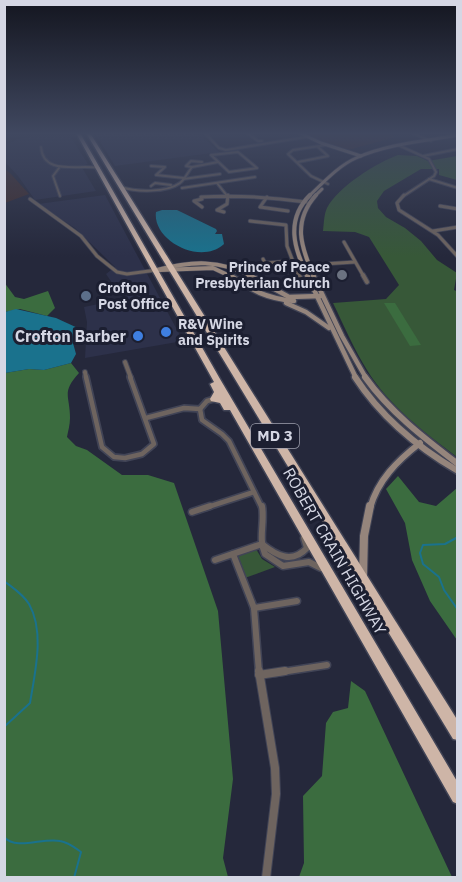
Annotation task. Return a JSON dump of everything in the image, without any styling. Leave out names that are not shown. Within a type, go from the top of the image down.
[{"type":"highway","name":"ROBERT CRAIN HIGHWAY","points":[[102,174],[249,436],[458,797]]},
{"type":"highway","name":"ROBERT CRAIN HIGHWAY","points":[[114,175],[458,734]]},
{"type":"highway","points":[[195,340],[204,367],[218,392],[210,400]]},
{"type":"highway","points":[[210,400],[223,401],[249,436]]},
{"type":"street","points":[[55,174],[53,176],[60,196]]},
{"type":"street","points":[[157,174],[184,179],[219,174]]},
{"type":"street","points":[[121,187],[128,190],[173,186],[187,174]]},
{"type":"street","points":[[308,174],[326,183]]},
{"type":"street","points":[[338,174],[303,202],[295,218],[293,232],[295,246],[302,265],[363,374],[422,442],[458,464]]},
{"type":"street","points":[[435,174],[403,196],[397,203],[399,210],[432,231],[458,257]]},
{"type":"street","points":[[182,188],[255,177]]},
{"type":"street","points":[[429,179],[458,188]]},
{"type":"street","points":[[128,197],[132,192],[151,188],[155,183],[173,186]]},
{"type":"street","points":[[217,183],[228,195]]},
{"type":"street","points":[[326,183],[309,203],[301,218],[299,232],[301,246],[332,331],[354,376],[390,419],[458,471]]},
{"type":"street","points":[[202,207],[194,201],[228,195],[267,197],[309,203]]},
{"type":"street","points":[[224,212],[217,210],[226,204],[228,195]]},
{"type":"street","points":[[267,197],[260,207],[288,211]]},
{"type":"street","points":[[30,199],[81,236],[99,258],[117,272],[127,274],[202,261],[225,264],[294,298],[320,297]]},
{"type":"street","points":[[440,206],[458,209]]},
{"type":"street","points":[[250,220],[286,225],[286,242],[302,283],[282,284]]},
{"type":"street","points":[[432,231],[458,227]]},
{"type":"street","points":[[344,242],[367,282]]},
{"type":"street","points":[[263,258],[265,263],[302,265],[355,262]]},
{"type":"street","points":[[171,268],[200,267],[218,270],[252,291],[301,309],[332,331]]},
{"type":"street","points":[[278,291],[299,295],[309,291],[312,286]]},
{"type":"street","points":[[271,299],[320,297]]},
{"type":"street","points":[[85,372],[102,447],[114,457],[122,458],[151,450],[154,440],[125,362]]},
{"type":"street","points":[[146,417],[184,408],[200,409],[210,400]]},
{"type":"street","points":[[200,409],[201,420],[226,438],[262,508],[260,534],[266,555],[276,563],[291,566],[313,562],[334,581]]},
{"type":"street","points":[[364,581],[362,540],[370,504],[390,470],[422,442]]},
{"type":"street","points":[[192,512],[254,492]]},
{"type":"street","points":[[262,544],[283,558],[291,558],[304,552],[307,548],[298,520]]},
{"type":"street","points":[[215,560],[262,544]]},
{"type":"street","points":[[233,554],[254,608],[259,675],[276,782],[266,878]]},
{"type":"street","points":[[254,608],[297,601]]},
{"type":"street","points":[[259,675],[327,665]]},
{"type":"shaded area","points":[[4,174],[11,174],[29,194],[5,203]]},
{"type":"shaded area","points":[[16,174],[86,174],[96,191],[35,200]]},
{"type":"shaded area","points":[[105,195],[183,341],[85,358],[87,322],[84,307],[123,299],[106,274],[115,267],[75,228],[38,204]]},
{"type":"shaded area","points":[[177,210],[216,229],[215,234],[222,234],[224,244],[214,250],[203,252],[180,247],[169,240],[157,222],[156,212]]},
{"type":"shaded area","points":[[16,309],[56,318],[80,329],[73,343],[76,354],[71,363],[44,370],[29,369],[5,373],[5,312]]},
{"type":"green space","points":[[363,174],[412,174],[384,191],[377,201],[378,208],[386,217],[421,241],[437,260],[457,273],[454,290],[458,292],[457,457],[408,418],[376,383],[358,354],[333,303],[386,299],[399,285],[369,237],[355,232],[323,231],[327,208],[348,184]]},
{"type":"green space","points":[[457,174],[457,180],[439,175]]},
{"type":"green space","points":[[4,282],[15,297],[24,299],[48,291],[55,308],[47,316],[20,309],[5,312]]},
{"type":"green space","points":[[384,303],[395,303],[421,345],[410,346]]},
{"type":"green space","points":[[71,363],[79,373],[68,390],[70,418],[67,437],[76,446],[87,450],[122,475],[148,475],[174,483],[218,611],[233,779],[223,858],[228,877],[5,878],[5,373],[29,369],[44,370]]},
{"type":"green space","points":[[398,476],[419,502],[436,506],[457,488],[457,640],[430,601],[412,560],[405,523],[386,489]]},
{"type":"green space","points":[[256,549],[262,559],[275,567],[242,579],[231,557]]},
{"type":"green space","points":[[351,681],[365,691],[452,877],[299,877],[304,863],[303,796],[322,776],[326,723],[333,712],[348,708]]},
{"type":"waterway","points":[[458,537],[445,544],[423,545],[420,553],[423,564],[439,577],[444,590],[458,610]]},
{"type":"waterway","points":[[4,581],[21,594],[29,604],[34,615],[38,639],[30,703],[4,727]]},
{"type":"waterway","points":[[4,837],[16,843],[53,840],[71,845],[81,852],[74,878]]},
{"type":"place","name":"Prince of Peace Presbyterian Church","points":[[342,275]]},
{"type":"place","name":"Crofton Post Office","points":[[86,296]]},
{"type":"place","name":"R&V Wine and Spirits","points":[[166,332]]},
{"type":"place","name":"Crofton Barber","points":[[138,336]]}]
